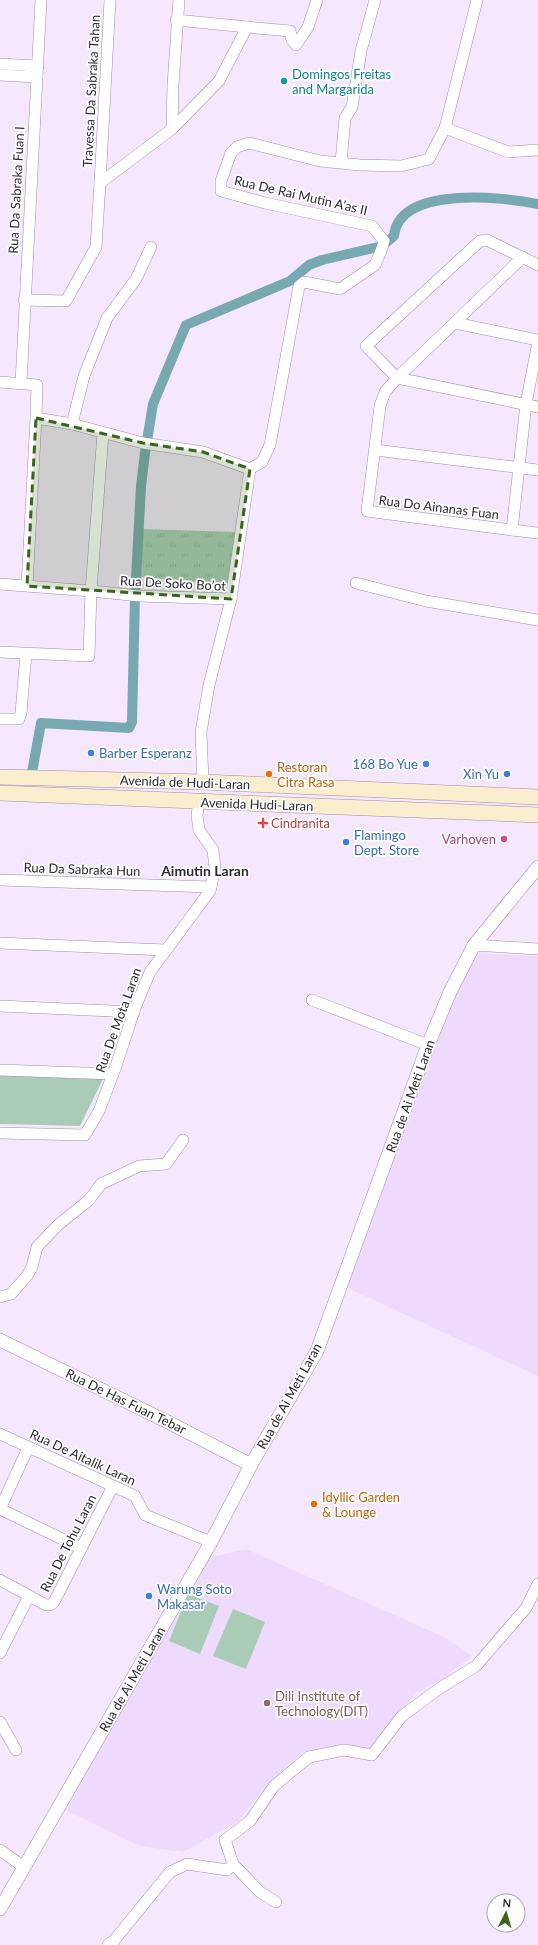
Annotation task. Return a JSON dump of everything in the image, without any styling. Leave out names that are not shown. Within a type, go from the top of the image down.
[{"type":"main road","name":"Avenida de Hudi-Laran","points":[[0,777],[203,782],[538,797]]},
{"type":"main road","name":"Avenida Hudi-Laran","points":[[0,793],[538,815]]},
{"type":"street","name":"Rua Da Sabraka Fuan I","points":[[21,383],[24,300],[41,0]]},
{"type":"street","name":"Travessa Da Sabraka Tahan","points":[[24,300],[66,300],[96,247],[110,0]]},
{"type":"street","points":[[172,130],[176,20],[179,0]]},
{"type":"street","points":[[176,20],[290,31],[292,40],[296,45],[308,27],[317,0]]},
{"type":"street","points":[[341,162],[345,118],[352,107],[361,51],[375,0]]},
{"type":"street","name":"Rua De Rai Mutin A’as II","points":[[250,469],[262,462],[270,445],[299,286],[304,282],[340,289],[374,265],[382,246],[372,226],[265,203],[221,191],[221,181],[231,153],[237,147],[249,142],[320,161],[360,165],[401,166],[428,159],[446,128],[477,0]]},
{"type":"street","points":[[100,183],[172,130],[219,81],[247,27]]},
{"type":"street","points":[[0,64],[38,71]]},
{"type":"street","points":[[0,75],[38,71]]},
{"type":"street","points":[[446,128],[508,152],[538,150]]},
{"type":"street","points":[[538,264],[487,240],[480,241],[366,346],[397,378],[538,407]]},
{"type":"street","points":[[72,424],[84,376],[107,318],[136,279],[151,247]]},
{"type":"street","name":"Rua Do Ainanas Fuan","points":[[523,257],[397,378],[385,392],[380,406],[367,512],[512,530],[526,404],[538,341]]},
{"type":"street","points":[[455,323],[538,341]]},
{"type":"street","points":[[0,382],[37,385],[27,586]]},
{"type":"street","points":[[36,418],[72,424],[148,444],[203,452],[250,469],[231,599]]},
{"type":"street","points":[[0,652],[89,656],[91,591],[103,432]]},
{"type":"street","points":[[374,450],[538,470]]},
{"type":"street","points":[[512,530],[538,533]]},
{"type":"street","points":[[356,583],[426,601],[538,620]]},
{"type":"street","name":"Rua De Soko Bo’ot","points":[[0,584],[134,596],[231,599],[209,685],[201,732],[203,782]]},
{"type":"street","points":[[0,719],[19,719],[22,714],[26,654]]},
{"type":"street","name":"Rua De Mota Laran","points":[[0,1133],[85,1134],[99,1111],[134,1012],[150,972],[164,950],[210,891],[215,868],[213,850],[199,830],[199,802]]},
{"type":"street","name":"Rua de Ai Meti Laran","points":[[0,1909],[211,1542],[251,1465],[317,1350],[428,1045],[450,992],[474,945],[538,867]]},
{"type":"street","name":"Rua Da Sabraka Hun","points":[[0,880],[211,886]]},
{"type":"street","points":[[0,943],[164,950]]},
{"type":"street","points":[[474,945],[538,949]]},
{"type":"street","points":[[312,1000],[428,1045]]},
{"type":"street","points":[[0,1006],[134,1012]]},
{"type":"street","points":[[0,1070],[113,1074]]},
{"type":"street","points":[[0,1297],[11,1294],[27,1276],[32,1267],[37,1247],[58,1225],[89,1200],[101,1184],[139,1166],[166,1164],[183,1140]]},
{"type":"street","name":"Rua De Has Fuan Tebar","points":[[0,1340],[168,1422],[251,1465]]},
{"type":"street","name":"Rua De Aitalik Laran","points":[[0,1434],[135,1496],[145,1515],[211,1542]]},
{"type":"street","points":[[28,1448],[0,1509],[81,1548]]},
{"type":"street","name":"Rua De Tohu Laran","points":[[0,1580],[46,1605],[50,1605],[54,1602],[113,1486]]},
{"type":"street","points":[[276,1902],[260,1892],[233,1864],[225,1840],[250,1821],[274,1786],[309,1757],[344,1750],[372,1755],[402,1716],[435,1692],[476,1666],[526,1608],[538,1584]]},
{"type":"street","points":[[0,1653],[29,1596]]},
{"type":"street","points":[[0,1722],[16,1750]]},
{"type":"street","points":[[0,1850],[24,1867]]},
{"type":"street","points":[[110,1944],[170,1872],[187,1864],[227,1870],[233,1864]]},
{"type":"highlighted area","points":[[36,418],[143,443],[203,452],[250,469],[231,599],[27,586]]},
{"type":"shaded area","points":[[472,953],[538,956],[538,1376],[341,1285],[450,988]]},
{"type":"shaded area","name":"Dili Institute of Technology(DIT)","points":[[246,1549],[446,1638],[472,1656],[442,1680],[416,1693],[386,1730],[375,1749],[341,1745],[306,1751],[287,1766],[262,1791],[239,1821],[183,1852],[140,1846],[67,1811],[88,1769],[208,1558]]},
{"type":"green space","points":[[142,529],[236,532],[230,585],[141,577]]},
{"type":"green space","points":[[0,1074],[104,1077],[80,1126],[0,1124]]},
{"type":"green space","points":[[188,1594],[219,1606],[200,1654],[169,1641]]},
{"type":"green space","points":[[233,1609],[265,1622],[246,1669],[213,1656]]},
{"type":"waterway","points":[[31,778],[41,723],[129,728],[132,722],[135,597],[141,486],[145,453],[153,404],[186,325],[290,281],[309,265],[322,260],[382,246],[394,236],[400,220],[414,208],[433,202],[455,198],[502,199],[538,204]]},
{"type":"place","name":"Domingos Freitas and Margarida","points":[[284,81]]},
{"type":"place","name":"Barber Esperanz","points":[[91,753]]},
{"type":"place","name":"168 Bo Yue","points":[[426,764]]},
{"type":"place","name":"Restoran Citra Rasa","points":[[269,774]]},
{"type":"place","name":"Xin Yu","points":[[507,774]]},
{"type":"place","name":"Cindranita","points":[[263,823]]},
{"type":"place","name":"Varhoven","points":[[504,839]]},
{"type":"place","name":"Flamingo Dept. Store","points":[[346,842]]},
{"type":"place","name":"Idyllic Garden & Lounge","points":[[314,1504]]},
{"type":"place","name":"Warung Soto Makasar","points":[[149,1596]]},
{"type":"place","name":"Dili Institute of Technology(DIT)","points":[[267,1703]]},
{"type":"district","name":"Aimutin Laran","points":[[205,871]]}]
